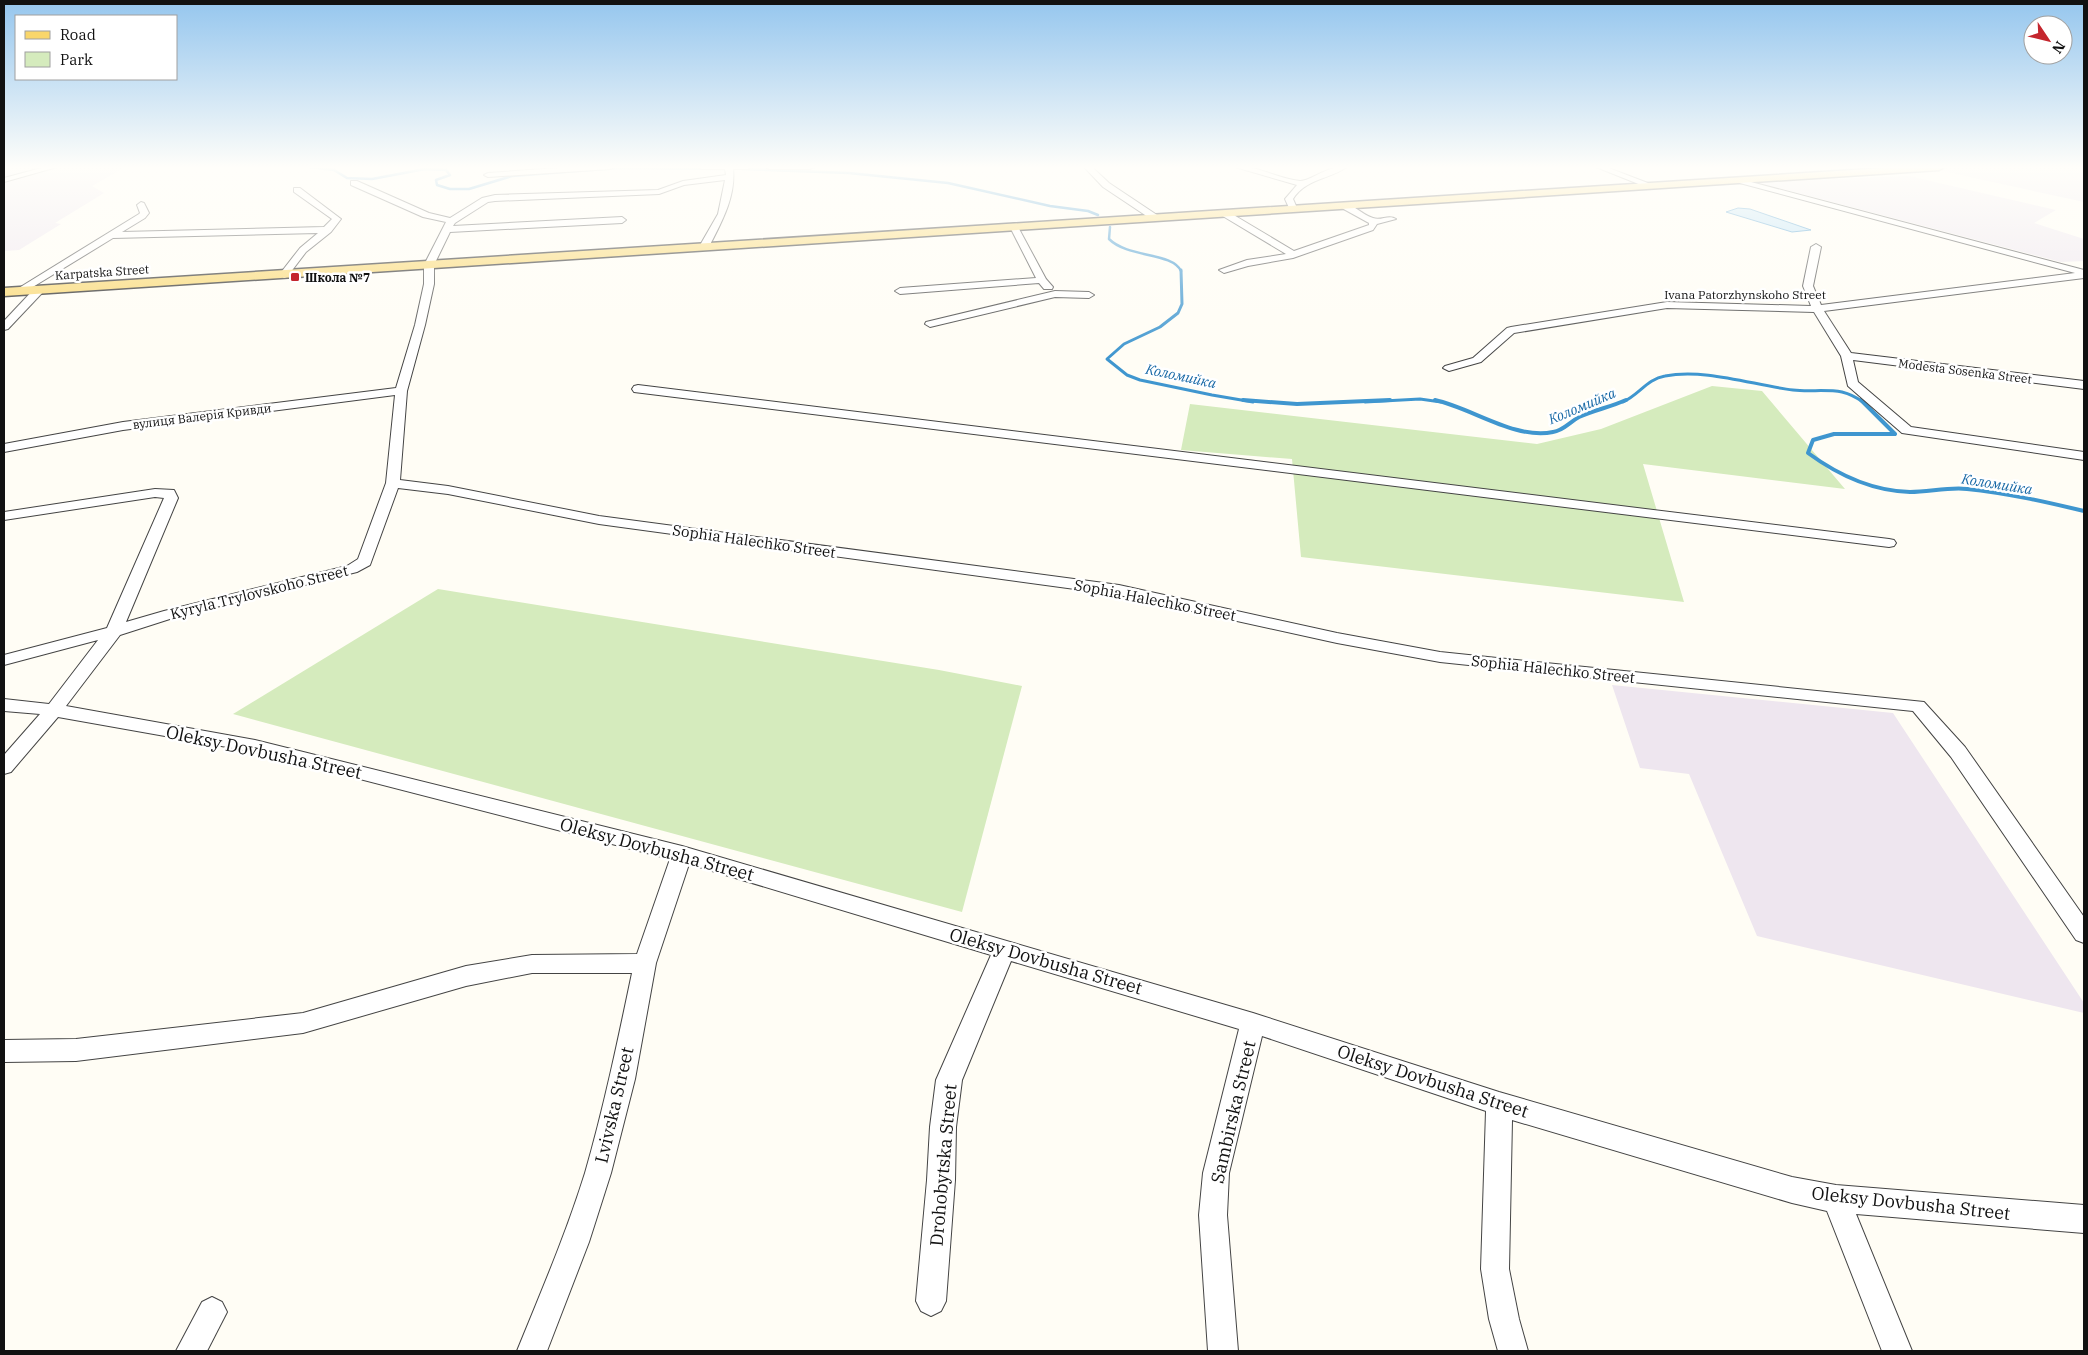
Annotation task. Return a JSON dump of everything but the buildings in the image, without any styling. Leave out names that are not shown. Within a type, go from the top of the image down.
[{"type":"main road","name":"Karpatska Street","points":[[4,292],[964,230]]},
{"type":"street","points":[[19,292],[121,230]]},
{"type":"street","points":[[112,236],[320,230]]},
{"type":"street","points":[[284,275],[303,250],[328,230]]},
{"type":"street","points":[[429,265],[447,230]]},
{"type":"street","points":[[704,247],[713,230]]},
{"type":"street","points":[[1016,230],[1042,280],[1055,294]]},
{"type":"street","points":[[1253,230],[1293,254]]},
{"type":"street","points":[[1224,270],[1293,254],[1363,230]]},
{"type":"street","points":[[1930,230],[2020,254],[2084,274]]},
{"type":"street","points":[[1816,247],[1808,286],[1817,309],[1847,356],[1852,383],[1907,430],[2084,456]]},
{"type":"street","name":"Kyryla Trylovskoho Street","points":[[114,631],[170,614],[360,566],[367,557],[393,483],[401,391],[422,316],[429,284],[429,265]]},
{"type":"street","name":"Ivana Patorzhynskoho Street","points":[[1449,368],[1477,360],[1511,330],[1668,305],[1817,309],[2084,274]]},
{"type":"street","points":[[900,291],[1042,280]]},
{"type":"street","points":[[4,327],[39,290]]},
{"type":"street","points":[[930,324],[1055,294],[1089,295]]},
{"type":"street","name":"Modesta Sosenka Street","points":[[1847,356],[2084,384]]},
{"type":"street","points":[[638,389],[1888,543]]},
{"type":"street","name":"вулиця Валерія Кривди","points":[[4,448],[122,426],[401,391]]},
{"type":"street","name":"Sophia Halechko Street","points":[[393,483],[448,490],[599,520],[1119,590],[1337,638],[1440,658],[1918,706],[1958,752],[2075,907]]},
{"type":"street","points":[[4,516],[155,493],[169,493],[171,498],[114,631],[54,710],[4,767]]},
{"type":"street","points":[[4,660],[114,631]]},
{"type":"street","name":"Oleksy Dovbusha Street","points":[[4,705],[54,710],[255,746],[682,854],[1253,1023],[1499,1104],[1792,1190],[1836,1199],[2084,1219]]},
{"type":"street","name":"Lvivska Street","points":[[532,1351],[575,1242],[598,1173],[622,1079],[645,963],[682,854]]},
{"type":"street","points":[[2075,907],[2084,934]]},
{"type":"street","name":"Drohobytska Street","points":[[931,1301],[941,1180],[943,1128],[949,1080],[1005,949]]},
{"type":"street","points":[[4,1051],[76,1050],[303,1023],[466,976],[532,964],[645,963]]},
{"type":"street","name":"Sambirska Street","points":[[1223,1351],[1213,1215],[1216,1173],[1253,1023]]},
{"type":"street","points":[[1499,1104],[1495,1269],[1504,1318],[1513,1351]]},
{"type":"street","points":[[1836,1199],[1897,1351]]},
{"type":"street","points":[[191,1351],[212,1312]]},
{"type":"shaded area","points":[[4,230],[51,230],[19,250],[4,251]]},
{"type":"shaded area","points":[[1940,230],[2057,230],[2084,239],[2084,261],[2061,262]]},
{"type":"shaded area","points":[[1612,685],[1893,713],[2084,1003],[2084,1013],[1757,936],[1689,774],[1640,768]]},
{"type":"green space","points":[[1712,386],[1762,391],[1845,489],[1643,464],[1684,602],[1301,557],[1292,459],[1181,450],[1190,404],[1537,444],[1601,429]]},
{"type":"green space","points":[[438,589],[939,670],[1022,686],[962,912],[233,714]]},
{"type":"water","points":[[1786,230],[1809,230],[1792,232]]},
{"type":"waterway","name":"Коломийка","points":[[1110,230],[1109,239],[1117,245],[1169,261],[1181,271]]},
{"type":"waterway","name":"Коломийка","points":[[1181,270],[1182,304],[1178,313],[1160,327],[1124,344],[1107,359],[1127,375],[1140,380],[1253,402]]},
{"type":"waterway","name":"Коломийка","points":[[1623,402],[1653,380],[1680,374],[1729,378],[1793,390],[1842,392],[1863,402]]},
{"type":"waterway","name":"Коломийка","points":[[1365,402],[1420,399],[1441,402]]},
{"type":"waterway","name":"Коломийка","points":[[1243,400],[1297,404],[1390,400]]},
{"type":"waterway","name":"Коломийка","points":[[1435,400],[1509,428],[1539,433],[1557,431],[1579,417],[1626,400]]},
{"type":"waterway","name":"Коломийка","points":[[1863,402],[1895,434],[1834,434],[1813,440],[1808,453],[1843,475],[1882,489],[1910,492],[1967,489],[2012,495],[2084,511]]},
{"type":"place","name":"Школа №7","points":[[295,277]]}]
